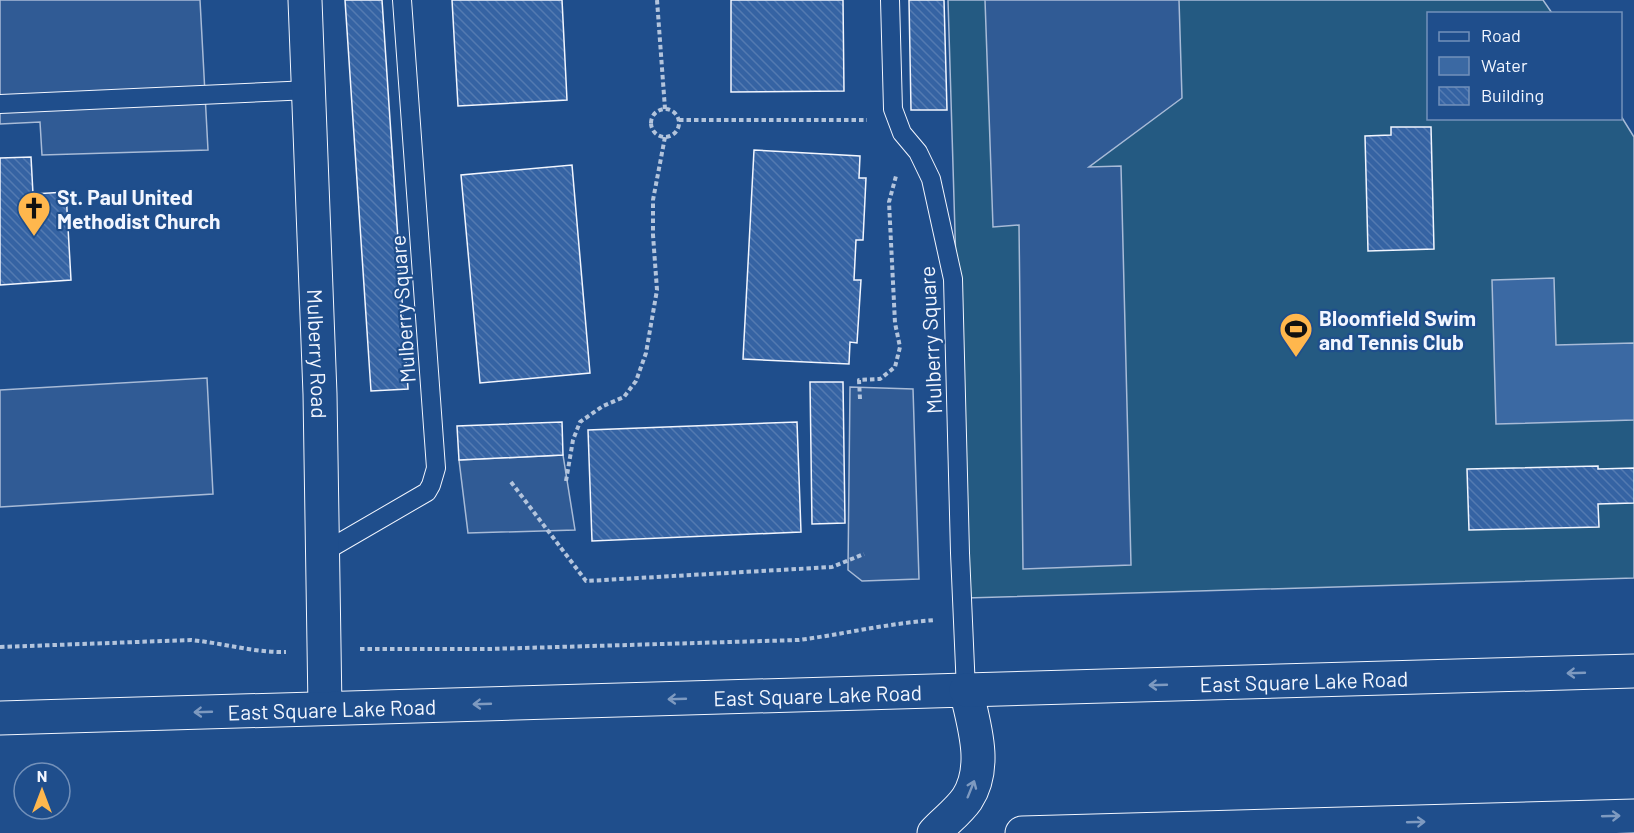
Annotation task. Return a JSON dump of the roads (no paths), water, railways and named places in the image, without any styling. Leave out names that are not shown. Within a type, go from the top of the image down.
[{"type":"main road","name":"Mulberry Road","points":[[305,0],[320,394],[325,708]]},
{"type":"main road","name":"East Square Lake Road","points":[[0,718],[1634,671]]},
{"type":"main road","points":[[934,833],[967,799],[977,774],[978,752],[966,690]]},
{"type":"main road","points":[[1022,833],[1634,816]]},
{"type":"lane","name":"Mulberry Square","points":[[322,553],[427,492],[436,468],[402,0]]},
{"type":"lane","name":"Mulberry Square","points":[[890,0],[893,109],[902,133],[918,152],[931,179],[953,279],[960,564],[966,690]]},
{"type":"lane","points":[[0,104],[310,90]]},
{"type":"water","points":[[1554,278],[1556,345],[1634,343],[1634,420],[1496,424],[1492,280]]},
{"type":"place","name":"St. Paul United Methodist Church","points":[[34,237]]},
{"type":"place","name":"Bloomfield Swim and Tennis Club","points":[[1296,358]]}]
